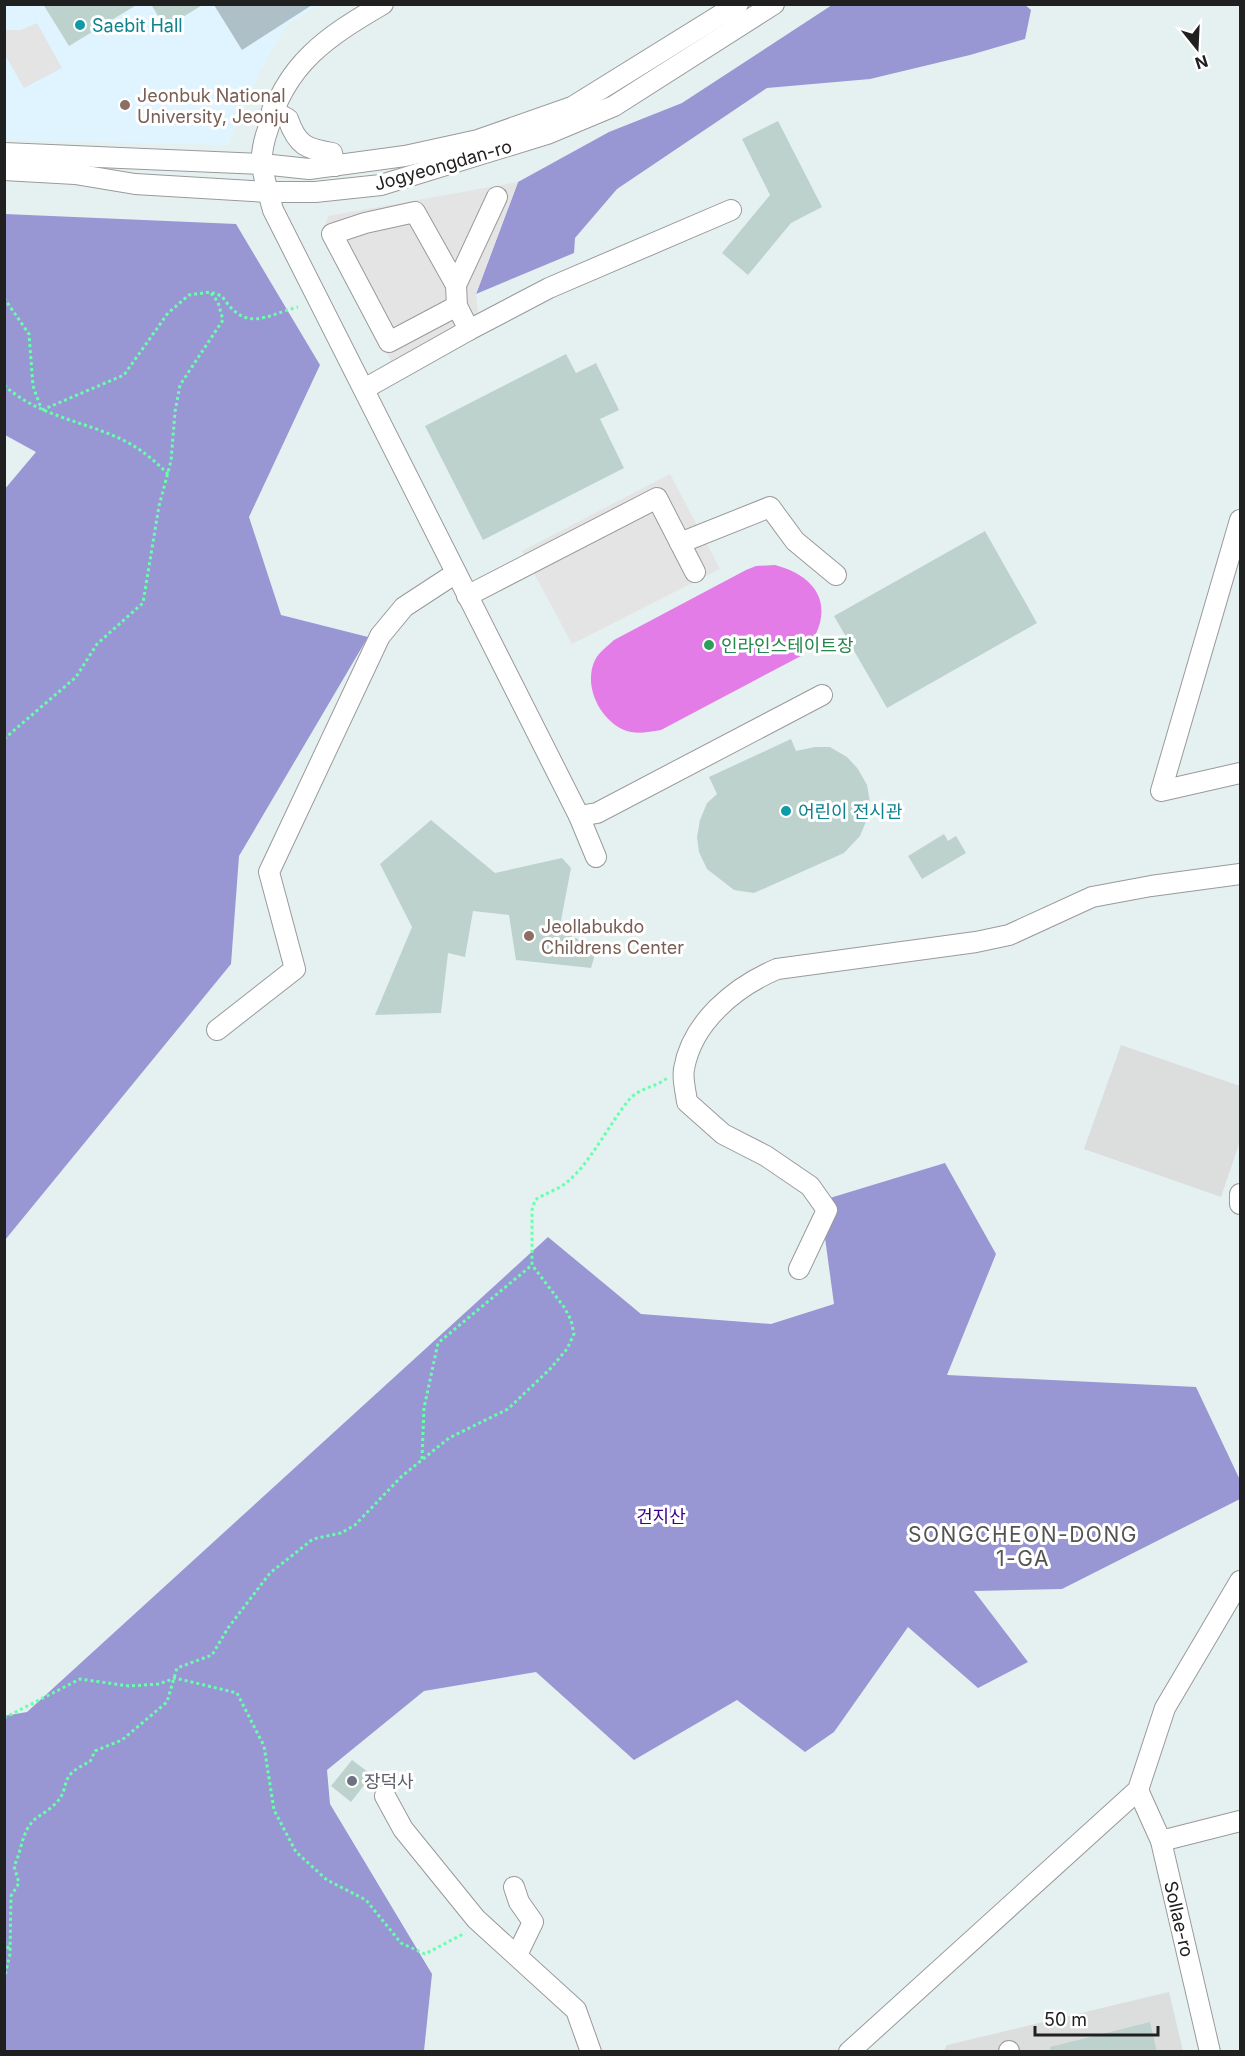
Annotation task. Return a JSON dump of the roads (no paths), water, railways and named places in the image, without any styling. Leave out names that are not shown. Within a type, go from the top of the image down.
[{"type":"street","points":[[383,4],[342,28],[297,66],[272,110],[263,145],[262,164],[268,192],[277,221],[579,816],[596,856]]},
{"type":"street","name":"Jogyeongdan-ro","points":[[4,153],[262,164],[309,169],[405,156],[478,140],[572,107],[738,4]]},
{"type":"street","name":"Jogyeongdan-ro","points":[[4,170],[75,174],[135,184],[268,192],[315,192],[381,185],[547,134],[614,106],[774,4]]},
{"type":"street","points":[[272,110],[288,119],[295,138],[313,150],[332,153],[335,166]]},
{"type":"street","points":[[456,285],[497,197]]},
{"type":"street","points":[[364,389],[549,288],[731,210]]},
{"type":"street","points":[[457,306],[389,342],[332,234],[365,223],[415,212],[456,285],[457,306],[469,330]]},
{"type":"street","points":[[467,596],[657,498],[695,572]]},
{"type":"street","points":[[680,543],[770,507],[795,541],[836,575]]},
{"type":"street","points":[[1240,520],[1161,792],[1240,773]]},
{"type":"street","points":[[217,1030],[295,969],[269,872],[380,636],[404,607],[456,573]]},
{"type":"street","points":[[579,816],[597,813],[822,695]]},
{"type":"street","points":[[799,1269],[827,1210],[810,1186],[766,1156],[723,1134],[687,1102],[683,1071],[692,1041],[721,1005],[751,980],[777,969],[976,942],[1009,935],[1092,897],[1151,886],[1240,874]]},
{"type":"street","points":[[849,2052],[1138,1790],[1165,1708],[1240,1581]]},
{"type":"street","name":"Sollae-ro","points":[[1138,1790],[1161,1841],[1210,2052]]},
{"type":"street","points":[[385,1796],[409,1838],[442,1880],[493,1937],[517,1955],[576,2010],[591,2052]]},
{"type":"street","points":[[1161,1841],[1240,1821]]},
{"type":"street","points":[[514,1887],[519,1902],[533,1922],[517,1955]]},
{"type":"place","name":"Saebit Hall","points":[[80,25]]},
{"type":"place","name":"Jeonbuk National University, Jeonju","points":[[125,105]]},
{"type":"place","name":"인라인스테이트장","points":[[709,645]]},
{"type":"place","name":"어린이 전시관","points":[[786,811]]},
{"type":"place","name":"Jeollabukdo Childrens Center","points":[[529,936]]},
{"type":"place","name":"장덕사","points":[[352,1781]]},
{"type":"district","name":"SONGCHEON-DONG 1-GA","points":[[1023,1546]]},
{"type":"park label","name":"건지산","points":[[661,1516]]}]
